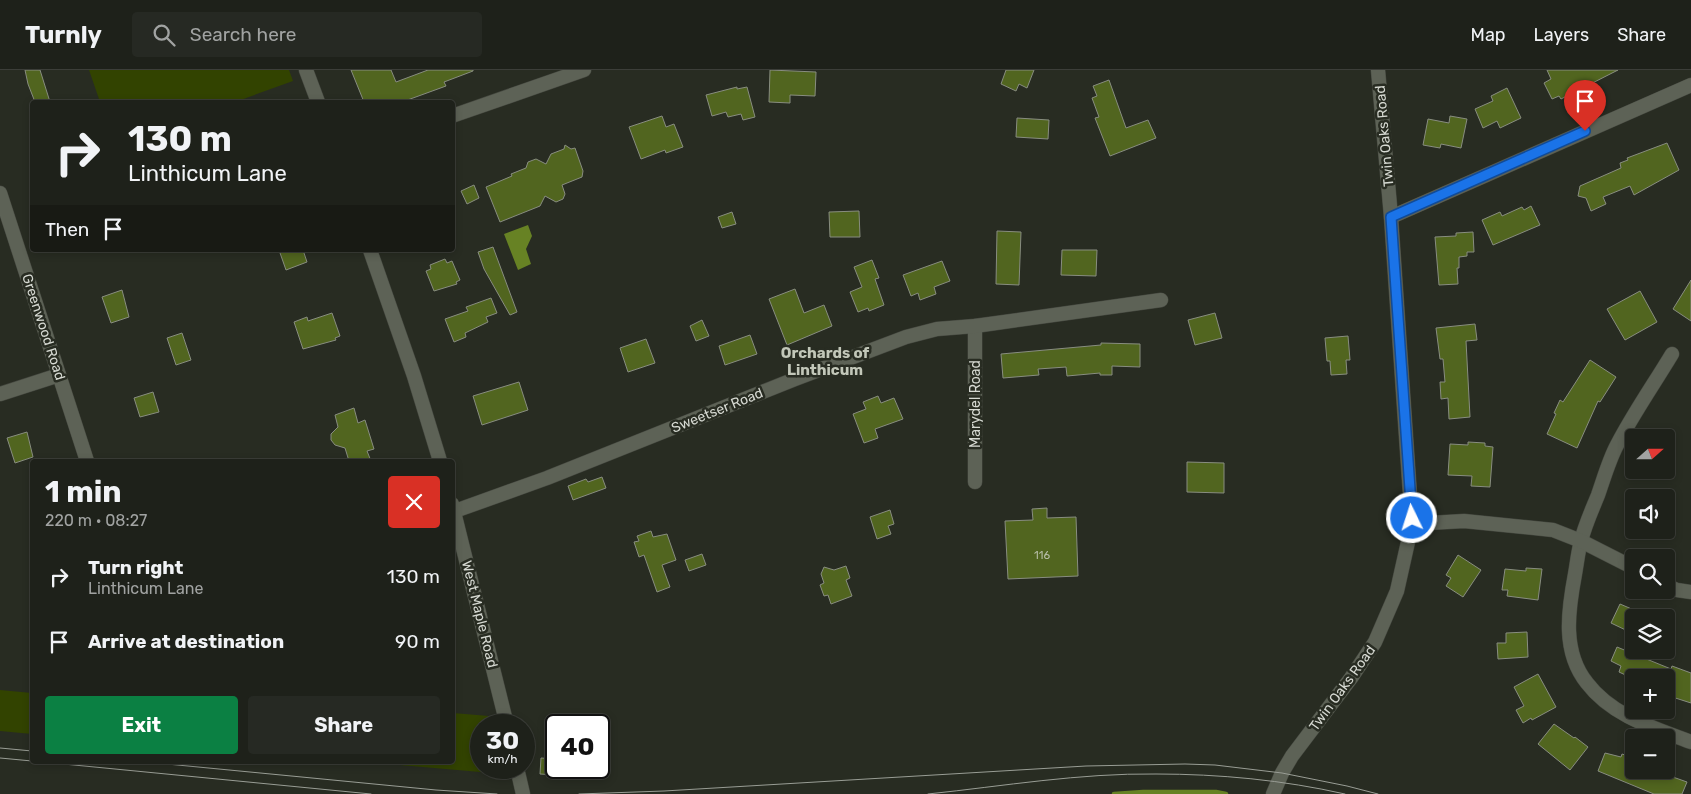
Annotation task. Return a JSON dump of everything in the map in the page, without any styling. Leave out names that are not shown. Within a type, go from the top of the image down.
[{"type":"street","points":[[306,70],[317,100]]},
{"type":"street","points":[[455,115],[584,70]]},
{"type":"street","name":"Twin Oaks Road","points":[[1273,794],[1292,756],[1351,678],[1375,642],[1397,592],[1412,524],[1391,217],[1378,70]]},
{"type":"street","points":[[1391,217],[1691,85]]},
{"type":"street","name":"Greenwood Road","points":[[0,193],[86,459]]},
{"type":"street","points":[[371,252],[414,376],[439,459]]},
{"type":"street","name":"Sweetser Road","points":[[455,507],[547,478],[906,337],[937,329],[975,326],[1161,300]]},
{"type":"street","name":"Marydel Road","points":[[975,326],[975,482]]},
{"type":"street","points":[[1672,354],[1616,446],[1581,541],[1568,624],[1570,646],[1575,666],[1586,684],[1620,712],[1649,726],[1691,742]]},
{"type":"street","points":[[0,394],[59,375]]},
{"type":"street","name":"West Maple Road","points":[[455,511],[504,714]]},
{"type":"street","points":[[1412,524],[1464,521],[1552,530],[1581,541],[1625,563]]},
{"type":"street","points":[[1675,589],[1691,592]]},
{"type":"street","points":[[520,779],[523,794]]},
{"type":"shaded area","points":[[89,70],[289,70],[293,81],[241,100],[99,100]]},
{"type":"shaded area","points":[[528,225],[532,236],[526,249],[531,264],[518,270],[504,234]]},
{"type":"shaded area","points":[[0,690],[30,693],[30,734],[0,731]]},
{"type":"shaded area","points":[[455,713],[470,714],[470,771],[388,764],[455,764]]},
{"type":"building","points":[[25,70],[40,70],[49,100],[34,100]]},
{"type":"building","points":[[351,70],[391,70],[396,82],[428,70],[473,70],[444,82],[446,86],[408,100],[363,100]]},
{"type":"building","points":[[770,70],[816,72],[815,96],[790,95],[790,103],[769,102]]},
{"type":"building","points":[[1006,70],[1034,70],[1027,88],[1019,84],[1016,91],[1001,84]]},
{"type":"building","points":[[1547,70],[1618,70],[1561,99],[1559,96],[1552,99],[1544,83],[1551,79]]},
{"type":"building","points":[[1109,80],[1126,128],[1148,120],[1156,138],[1110,156],[1095,118],[1099,117],[1092,98],[1097,96],[1093,86]]},
{"type":"building","points":[[737,87],[737,89],[747,87],[755,117],[743,120],[741,114],[728,117],[726,112],[712,116],[706,95]]},
{"type":"building","points":[[1507,88],[1521,118],[1500,128],[1497,121],[1483,128],[1475,109],[1493,101],[1491,96]]},
{"type":"building","points":[[662,116],[666,127],[674,124],[683,147],[666,153],[665,150],[641,159],[629,127]]},
{"type":"building","points":[[1450,116],[1467,119],[1461,148],[1441,144],[1440,148],[1423,145],[1428,119],[1449,123]]},
{"type":"building","points":[[1017,118],[1049,120],[1048,139],[1016,137]]},
{"type":"building","points":[[1667,143],[1679,170],[1634,195],[1630,186],[1603,197],[1606,204],[1591,211],[1586,198],[1578,196],[1580,186],[1621,168],[1620,163],[1628,160],[1627,158]]},
{"type":"building","points":[[565,145],[571,149],[575,148],[583,171],[582,177],[562,185],[565,194],[563,199],[556,202],[545,196],[540,206],[500,222],[486,187],[526,168],[528,162],[536,159],[546,164],[551,154],[564,149]]},
{"type":"building","points":[[474,185],[479,198],[467,204],[461,191]]},
{"type":"building","points":[[1531,206],[1540,225],[1493,245],[1482,220],[1500,212],[1502,216],[1522,207],[1524,210]]},
{"type":"building","points":[[859,211],[860,237],[830,237],[829,212]]},
{"type":"building","points":[[732,212],[736,224],[722,228],[718,217]]},
{"type":"building","points":[[997,231],[1021,232],[1019,285],[996,284]]},
{"type":"building","points":[[1473,232],[1474,252],[1467,252],[1467,256],[1459,257],[1459,268],[1457,268],[1458,284],[1439,285],[1435,237],[1456,236],[1456,233]]},
{"type":"building","points":[[493,247],[517,312],[510,315],[484,269],[478,252]]},
{"type":"building","points":[[1062,250],[1097,250],[1096,276],[1061,275]]},
{"type":"building","points":[[280,252],[304,252],[307,262],[286,270]]},
{"type":"building","points":[[445,259],[447,263],[452,261],[460,280],[456,282],[457,284],[434,291],[426,271],[431,269],[430,265]]},
{"type":"building","points":[[872,260],[879,278],[875,279],[884,305],[869,311],[868,308],[858,312],[850,292],[862,287],[854,267]]},
{"type":"building","points":[[942,261],[950,281],[934,287],[936,294],[920,300],[918,293],[911,296],[903,275]]},
{"type":"building","points":[[1691,280],[1691,321],[1673,309]]},
{"type":"building","points":[[795,289],[804,313],[824,305],[832,326],[787,345],[769,299]]},
{"type":"building","points":[[122,290],[129,317],[111,323],[102,297]]},
{"type":"building","points":[[1640,291],[1657,322],[1625,340],[1607,309]]},
{"type":"building","points":[[491,298],[497,313],[486,317],[488,322],[465,333],[466,337],[454,342],[445,319],[468,311],[466,307]]},
{"type":"building","points":[[332,313],[340,336],[335,338],[336,340],[303,349],[294,322],[307,317],[308,321]]},
{"type":"building","points":[[1215,313],[1222,338],[1195,345],[1188,320]]},
{"type":"building","points":[[702,320],[709,336],[696,341],[690,326]]},
{"type":"building","points":[[1475,324],[1477,340],[1466,341],[1470,417],[1449,419],[1448,398],[1441,399],[1440,382],[1445,382],[1443,359],[1440,359],[1436,328]]},
{"type":"building","points":[[182,333],[191,360],[176,365],[167,338]]},
{"type":"building","points":[[750,335],[757,354],[725,365],[719,346]]},
{"type":"building","points":[[1348,336],[1350,360],[1346,360],[1347,374],[1331,375],[1330,361],[1327,361],[1325,338]]},
{"type":"building","points":[[646,339],[655,363],[628,372],[620,348]]},
{"type":"building","points":[[1101,343],[1140,344],[1140,367],[1112,366],[1112,375],[1100,375],[1100,373],[1067,376],[1066,367],[1038,369],[1039,375],[1003,378],[1001,354],[1101,345]]},
{"type":"building","points":[[1590,360],[1616,377],[1600,402],[1598,401],[1577,448],[1547,434],[1560,400],[1563,402]]},
{"type":"building","points":[[519,382],[528,410],[482,425],[473,396]]},
{"type":"building","points":[[153,392],[159,412],[140,417],[134,398]]},
{"type":"building","points":[[878,396],[881,403],[894,398],[903,419],[875,429],[878,438],[864,443],[853,414],[866,409],[863,402]]},
{"type":"building","points":[[354,408],[358,423],[365,420],[374,449],[367,451],[370,459],[348,459],[345,448],[335,445],[331,440],[331,434],[338,427],[335,415]]},
{"type":"building","points":[[27,432],[33,457],[15,463],[7,438]]},
{"type":"building","points":[[1468,442],[1485,443],[1485,446],[1493,447],[1490,487],[1471,486],[1472,476],[1448,475],[1450,444],[1468,445]]},
{"type":"building","points":[[1187,462],[1224,463],[1224,493],[1187,492]]},
{"type":"building","points":[[602,477],[606,488],[573,500],[568,486],[586,479],[588,482]]},
{"type":"building","points":[[1047,508],[1047,518],[1076,517],[1078,576],[1008,579],[1005,521],[1033,520],[1032,509]]},
{"type":"building","points":[[890,510],[894,524],[888,526],[891,534],[877,539],[870,517]]},
{"type":"building","points":[[651,531],[653,537],[667,534],[676,560],[662,565],[670,587],[657,592],[644,555],[639,557],[634,542],[639,541],[637,536]]},
{"type":"building","points":[[702,554],[706,565],[689,571],[685,560]]},
{"type":"building","points":[[1458,555],[1481,570],[1463,597],[1446,586],[1451,578],[1446,575]]},
{"type":"building","points":[[846,566],[850,578],[846,580],[852,596],[831,604],[828,595],[824,596],[820,585],[824,583],[821,574],[824,567],[834,570]]},
{"type":"building","points":[[1526,568],[1542,569],[1538,600],[1507,596],[1508,590],[1502,590],[1505,569],[1526,571]]},
{"type":"building","points":[[1620,604],[1632,609],[1625,609],[1625,630],[1611,623]]},
{"type":"building","points":[[1527,632],[1528,657],[1498,659],[1497,643],[1506,643],[1506,633]]},
{"type":"building","points":[[1617,647],[1625,650],[1625,659],[1646,659],[1671,669],[1625,669],[1625,675],[1619,672],[1621,666],[1611,661]]},
{"type":"building","points":[[1672,666],[1691,673],[1691,703],[1675,698],[1675,669],[1671,669]]},
{"type":"building","points":[[1538,674],[1556,707],[1523,723],[1516,710],[1524,706],[1514,687]]},
{"type":"building","points":[[1554,724],[1588,747],[1570,770],[1538,744]]},
{"type":"building","points":[[1605,753],[1621,757],[1622,754],[1625,755],[1625,779],[1675,778],[1687,782],[1682,794],[1654,794],[1598,771]]},
{"type":"building","points":[[541,758],[545,758],[545,774],[540,774]]},
{"type":"waterway","points":[[1114,794],[1143,792],[1216,792],[1226,794]]},
{"type":"tram line","points":[[0,748],[30,751]]},
{"type":"tram line","points":[[0,758],[30,761]]},
{"type":"tram line","points":[[64,764],[371,794]]},
{"type":"tram line","points":[[167,764],[436,790],[497,794]]},
{"type":"tram line","points":[[579,794],[664,791],[1086,766],[1185,764],[1215,765],[1282,773],[1378,794]]},
{"type":"tram line","points":[[928,794],[1070,778],[1128,774],[1203,775],[1251,779],[1345,794]]},
{"type":"district","name":"Orchards of Linthicum","points":[[825,362]]},
{"type":"route","points":[[1412,518],[1391,217],[1585,131]]}]
